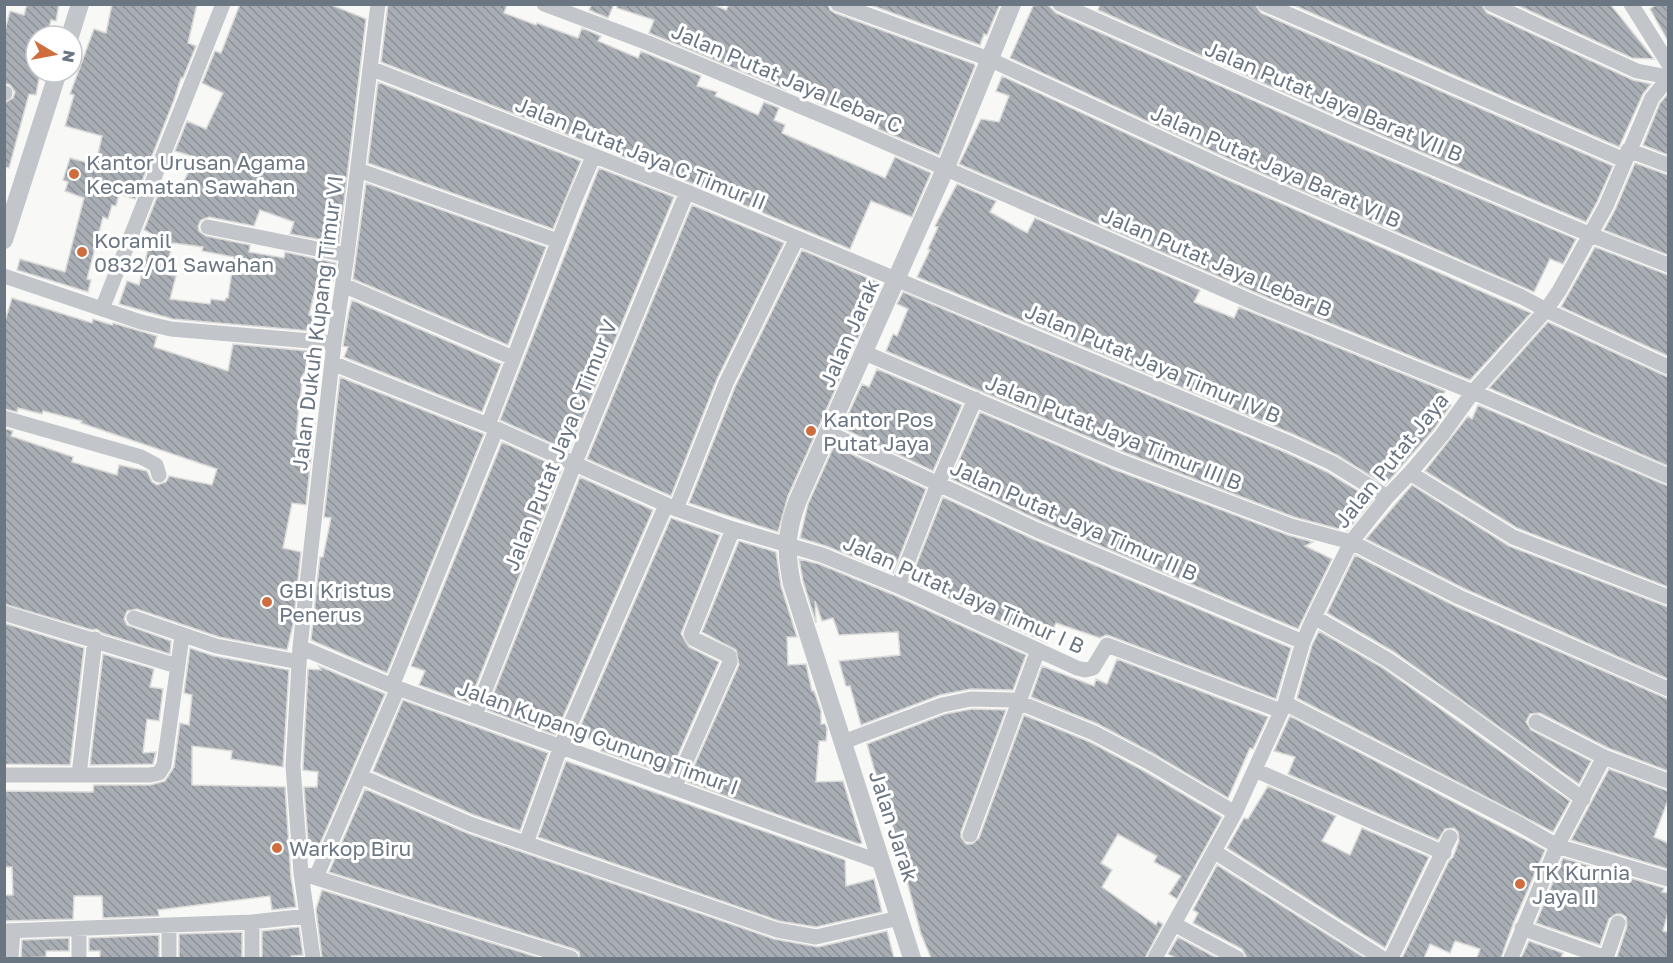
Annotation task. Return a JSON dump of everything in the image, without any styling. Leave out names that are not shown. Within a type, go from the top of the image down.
[{"type":"street","points":[[74,24],[80,4]]},
{"type":"street","points":[[102,309],[223,4]]},
{"type":"street","name":"Jalan Dukuh Kupang Timur VI","points":[[313,958],[307,916],[308,875],[293,766],[299,654],[334,343],[378,4]]},
{"type":"street","name":"Jalan Putat Jaya Lebar C","points":[[544,4],[648,43],[946,167]]},
{"type":"street","name":"Jalan Putat Jaya Barat VI B","points":[[838,4],[989,59],[1225,168],[1511,292],[1668,367]]},
{"type":"street","name":"Jalan Jarak","points":[[912,958],[792,584],[786,544],[788,528],[798,500],[830,433],[946,167],[1012,4]]},
{"type":"street","name":"Jalan Putat Jaya Barat VII B","points":[[1060,4],[1351,133],[1591,236],[1668,265]]},
{"type":"street","points":[[1265,4],[1626,155],[1668,165]]},
{"type":"street","points":[[1491,4],[1636,71],[1668,78]]},
{"type":"street","points":[[1631,4],[1668,63]]},
{"type":"street","name":"Jalan Putat Jaya C Timur II","points":[[370,68],[687,192],[897,279]]},
{"type":"street","name":"Jalan Putat Jaya","points":[[1155,958],[1235,813],[1283,707],[1303,642],[1351,542],[1442,435],[1473,392],[1546,310],[1559,291],[1606,206],[1652,98],[1668,78]]},
{"type":"street","points":[[4,240],[54,84]]},
{"type":"street","points":[[572,958],[308,875],[360,776],[492,428],[513,358],[593,157]]},
{"type":"street","name":"Jalan Putat Jaya Lebar B","points":[[946,167],[1264,307],[1473,392],[1668,476]]},
{"type":"street","points":[[358,170],[558,242]]},
{"type":"street","name":"Jalan Putat Jaya C Timur V","points":[[475,715],[574,465],[687,192]]},
{"type":"street","points":[[208,227],[347,255]]},
{"type":"street","points":[[526,843],[561,746],[726,383],[797,238]]},
{"type":"street","points":[[4,276],[141,322],[171,329],[334,343]]},
{"type":"street","name":"Jalan Putat Jaya Timur IV B","points":[[897,279],[1299,448],[1332,463],[1387,497]]},
{"type":"street","points":[[343,285],[513,358]]},
{"type":"street","name":"Jalan Putat Jaya Timur III B","points":[[865,353],[1128,465],[1291,526],[1351,542],[1459,597],[1668,688]]},
{"type":"street","name":"Jalan Putat Jaya Timur I B","points":[[332,363],[492,428],[671,507],[733,529],[822,555],[898,586],[1077,668],[1087,670],[1094,667],[1107,645],[1283,707]]},
{"type":"street","points":[[898,586],[938,484],[975,399]]},
{"type":"street","points":[[4,418],[141,457],[156,465],[159,476]]},
{"type":"street","name":"Jalan Putat Jaya Timur II B","points":[[830,433],[1037,530],[1303,642]]},
{"type":"street","points":[[1410,473],[1513,537],[1668,597]]},
{"type":"street","points":[[675,786],[730,662],[729,656],[694,639],[691,632],[733,529]]},
{"type":"street","points":[[4,613],[177,666]]},
{"type":"street","points":[[1314,617],[1388,660],[1583,799]]},
{"type":"street","name":"Jalan Kupang Gunung Timur I","points":[[134,618],[216,646],[299,654],[675,786],[883,863]]},
{"type":"street","points":[[4,775],[150,775],[162,770],[182,636]]},
{"type":"street","points":[[79,775],[94,639]]},
{"type":"street","points":[[970,835],[1038,650]]},
{"type":"street","points":[[843,742],[957,701],[1013,700],[1094,733],[1149,762],[1235,813]]},
{"type":"street","points":[[1283,707],[1519,824],[1557,846],[1668,879]]},
{"type":"street","points":[[1536,722],[1604,757],[1668,781]]},
{"type":"street","points":[[1511,958],[1557,846],[1604,757]]},
{"type":"street","points":[[1255,770],[1444,853]]},
{"type":"street","points":[[360,776],[470,824],[794,934],[829,935],[899,918]]},
{"type":"street","points":[[1391,958],[1450,837]]},
{"type":"street","points":[[1215,852],[1382,958]]},
{"type":"street","points":[[11,958],[9,931],[252,922],[307,916]]},
{"type":"street","points":[[252,922],[252,958]]},
{"type":"street","points":[[1522,928],[1606,958],[1618,923]]},
{"type":"street","points":[[1174,924],[1237,958]]},
{"type":"street","points":[[168,926],[169,958]]},
{"type":"street","points":[[79,930],[79,958]]},
{"type":"building","points":[[27,4],[59,4],[56,21],[51,20],[50,24],[24,24],[24,84],[38,84],[36,95],[29,94],[9,168],[4,167],[4,103],[13,98],[15,92],[10,85],[4,83],[4,34],[10,11],[24,15]]},
{"type":"building","points":[[112,4],[197,4],[188,43],[196,46],[183,78],[181,78],[135,199],[119,194],[116,206],[112,205],[108,219],[103,217],[87,279],[91,280],[88,292],[17,270],[20,259],[65,272],[84,198],[65,191],[68,182],[63,180],[70,158],[96,163],[102,136],[65,126],[74,95],[70,94],[74,84],[84,84],[84,56],[94,29],[106,33]]},
{"type":"building","points":[[240,4],[329,4],[366,19],[339,243],[290,234],[294,222],[260,210],[254,226],[209,217],[201,220],[198,226],[199,231],[206,236],[250,245],[249,252],[284,258],[285,252],[336,263],[333,281],[318,278],[309,315],[313,316],[311,331],[173,319],[119,304],[127,281],[139,285],[152,234],[144,230],[163,182],[181,188],[195,157],[175,151],[187,121],[206,129],[223,93],[202,83],[215,51],[221,53]],"holes":[[[173,243],[203,247],[202,251],[234,257],[228,298],[225,301],[211,299],[210,304],[170,299],[176,276],[164,274]]]},
{"type":"building","points":[[388,4],[507,4],[504,13],[536,25],[537,23],[578,38],[582,28],[601,36],[598,41],[638,58],[641,51],[701,76],[697,86],[717,92],[715,96],[758,115],[764,102],[779,108],[774,120],[785,125],[782,133],[885,178],[895,157],[931,173],[912,217],[871,201],[850,249],[691,183],[381,62]]},
{"type":"building","points":[[592,4],[614,4],[608,18],[589,10]]},
{"type":"building","points":[[617,4],[712,4],[726,10],[729,4],[828,4],[830,10],[835,13],[975,66],[939,155],[878,129],[879,127],[862,119],[816,102],[817,99],[787,88],[786,90],[649,33],[654,20],[617,8]]},
{"type":"building","points":[[868,4],[1000,4],[987,35],[984,34],[980,45]]},
{"type":"building","points":[[1034,4],[1047,4],[1056,13],[1347,142],[1576,239],[1563,264],[1550,259],[1534,292],[1229,159],[1010,58]]},
{"type":"building","points":[[1100,4],[1255,4],[1261,13],[1613,166],[1586,222],[1355,124],[1098,10]]},
{"type":"building","points":[[1291,4],[1481,4],[1487,13],[1633,80],[1651,84],[1643,94],[1619,147]]},
{"type":"building","points":[[1515,4],[1610,4],[1654,59],[1632,58]]},
{"type":"building","points":[[1657,4],[1668,4],[1668,41],[1650,9]]},
{"type":"building","points":[[1002,76],[1221,177],[1531,313],[1470,380],[1268,298],[959,164],[981,119],[999,122],[1009,96],[996,91]]},
{"type":"building","points":[[378,82],[581,161],[553,229],[368,163]]},
{"type":"building","points":[[1668,94],[1668,155],[1643,145],[1660,103]]},
{"type":"building","points":[[1635,163],[1668,175],[1668,255],[1604,230]]},
{"type":"building","points":[[599,168],[674,197],[569,451],[500,420]]},
{"type":"building","points":[[366,183],[546,247],[508,345],[353,279]]},
{"type":"building","points":[[957,184],[996,201],[990,212],[1027,233],[1035,218],[1200,290],[1194,302],[1234,318],[1239,307],[1445,391],[1441,399],[1451,405],[1434,429],[1385,485],[1337,455],[1295,435],[917,277],[930,250],[928,249],[938,227],[935,226]]},
{"type":"building","points":[[692,205],[784,243],[717,379],[671,496],[587,459]]},
{"type":"building","points":[[1595,247],[1668,275],[1668,356],[1561,307]]},
{"type":"building","points":[[802,250],[882,284],[788,496],[778,532],[689,503],[735,387]]},
{"type":"building","points":[[903,292],[1287,453],[1327,472],[1373,500],[1347,531],[1294,517],[1121,451],[886,351],[893,334],[897,336],[908,309],[897,304]]},
{"type":"building","points":[[12,298],[92,323],[93,319],[112,325],[113,323],[157,336],[154,347],[228,371],[233,344],[308,351],[296,434],[311,437],[315,421],[306,505],[292,503],[283,548],[301,552],[293,625],[287,650],[219,637],[137,609],[127,611],[124,619],[127,625],[171,641],[170,654],[102,633],[97,629],[92,630],[4,604],[4,428],[13,431],[11,436],[73,457],[72,462],[117,475],[119,465],[147,471],[152,482],[157,485],[166,482],[169,476],[212,485],[217,469],[81,423],[82,421],[43,411],[42,414],[18,408],[17,412],[4,409],[4,324]]},
{"type":"building","points":[[352,300],[501,364],[482,412],[344,357],[348,347],[343,346]]},
{"type":"building","points":[[1548,322],[1668,377],[1668,466],[1489,388]]},
{"type":"building","points":[[877,369],[962,405],[933,471],[842,428],[862,384],[869,387]]},
{"type":"building","points":[[340,377],[484,434],[387,673],[311,640],[320,557],[323,557],[331,518],[324,517]]},
{"type":"building","points":[[1478,405],[1668,486],[1668,587],[1517,528],[1425,471],[1468,416],[1472,419]]},
{"type":"building","points":[[980,412],[1113,469],[1288,535],[1313,542],[1305,546],[1332,559],[1298,629],[1041,521],[951,479]]},
{"type":"building","points":[[502,442],[562,469],[469,703],[419,685],[425,671],[411,666]]},
{"type":"building","points":[[834,446],[926,489],[893,573],[800,538],[808,504]]},
{"type":"building","points":[[580,477],[653,510],[555,735],[487,710]]},
{"type":"building","points":[[1412,485],[1509,546],[1668,607],[1668,679],[1463,588],[1366,539]]},
{"type":"building","points":[[943,497],[1033,539],[1291,648],[1276,699],[1106,635],[1100,638],[1056,623],[1047,643],[910,581]]},
{"type":"building","points":[[671,518],[720,535],[681,634],[689,647],[719,662],[669,775],[601,751],[604,744],[577,734]]},
{"type":"building","points":[[739,541],[776,552],[781,586],[797,637],[787,637],[788,665],[806,664],[812,691],[814,691],[821,711],[821,724],[825,724],[827,729],[826,741],[819,741],[816,782],[843,781],[862,843],[859,844],[687,782],[739,665],[736,650],[702,632]]},
{"type":"building","points":[[1355,555],[1455,606],[1668,699],[1668,771],[1608,748],[1540,713],[1530,714],[1526,722],[1531,730],[1591,761],[1579,784],[1394,652],[1327,613]]},
{"type":"building","points":[[799,559],[819,564],[894,595],[1026,655],[1013,690],[971,689],[940,695],[861,725],[850,686],[846,686],[839,661],[900,655],[898,632],[839,635],[833,618],[822,621],[815,601],[816,623]]},
{"type":"building","points":[[4,623],[84,648],[70,765],[4,764]]},
{"type":"building","points":[[1319,631],[1383,668],[1570,801],[1553,832],[1297,698],[1312,645]]},
{"type":"building","points":[[190,648],[214,656],[289,670],[283,767],[231,759],[232,751],[192,746],[192,785],[285,787],[291,878],[296,907],[272,910],[270,896],[158,910],[159,916],[103,918],[102,896],[74,896],[73,919],[4,921],[4,895],[13,895],[12,867],[4,867],[4,791],[93,792],[94,785],[150,785],[165,781],[174,767],[180,723],[189,725],[192,695],[184,693]]},
{"type":"building","points":[[103,654],[154,669],[150,687],[163,689],[159,721],[147,719],[143,753],[156,752],[153,764],[90,765]]},
{"type":"building","points":[[1117,659],[1268,717],[1253,749],[1250,748],[1228,798],[1098,724],[1031,697],[1042,666],[1094,686],[1096,679],[1107,684]]},
{"type":"building","points":[[319,666],[385,694],[319,846],[308,841],[304,787],[317,787],[318,772],[303,770],[303,766],[308,669],[321,670]]},
{"type":"building","points":[[403,700],[548,753],[520,831],[474,815],[373,771]]},
{"type":"building","points":[[972,709],[1006,710],[961,832],[961,837],[966,844],[972,844],[979,838],[1024,715],[1090,742],[1222,817],[1177,899],[1169,894],[1181,876],[1154,862],[1157,856],[1118,834],[1101,863],[1112,870],[1102,887],[1156,925],[1158,921],[1163,924],[1145,958],[931,958],[921,934],[889,813],[883,815],[878,802],[883,800],[867,744],[945,714]]},
{"type":"building","points":[[1290,716],[1545,850],[1501,958],[1477,958],[1480,949],[1455,941],[1450,953],[1430,944],[1424,958],[1402,958],[1453,857],[1459,841],[1458,832],[1454,828],[1445,829],[1438,840],[1288,774],[1295,757],[1274,751]]},
{"type":"building","points":[[566,761],[845,860],[846,886],[874,879],[882,912],[816,927],[779,921],[538,837]]},
{"type":"building","points":[[1609,769],[1668,791],[1668,800],[1654,837],[1668,843],[1668,869],[1571,840]]},
{"type":"building","points":[[1268,786],[1336,816],[1322,841],[1350,855],[1362,828],[1429,857],[1385,948],[1227,848],[1244,818],[1248,819]]},
{"type":"building","points":[[365,789],[467,833],[774,939],[818,947],[887,931],[894,958],[580,958],[579,952],[574,949],[329,872]]},
{"type":"building","points":[[1563,858],[1664,888],[1662,892],[1668,893],[1668,912],[1663,931],[1668,932],[1668,958],[1617,957],[1627,926],[1626,917],[1621,914],[1616,914],[1609,919],[1600,945],[1536,923]]},
{"type":"building","points":[[1217,865],[1365,958],[1247,958],[1242,949],[1193,923],[1198,913],[1193,910]]},
{"type":"building","points":[[322,890],[540,958],[322,958],[316,909]]},
{"type":"building","points":[[299,927],[303,955],[291,956],[291,958],[262,958],[262,931]]},
{"type":"building","points":[[242,932],[242,958],[179,958],[179,934]]},
{"type":"building","points":[[159,935],[159,958],[100,958],[100,951],[89,951],[89,938]]},
{"type":"building","points":[[1178,937],[1217,958],[1176,958],[1168,954]]},
{"type":"building","points":[[69,938],[69,951],[46,951],[46,957],[21,958],[22,940]]},
{"type":"building","points":[[1529,941],[1563,953],[1561,958],[1521,958]]},
{"type":"place","name":"Kantor Urusan Agama Kecamatan Sawahan","points":[[74,174]]},
{"type":"place","name":"Koramil 0832/01 Sawahan","points":[[82,252]]},
{"type":"place","name":"Kantor Pos Putat Jaya","points":[[811,431]]},
{"type":"place","name":"GBI Kristus Penerus","points":[[267,602]]},
{"type":"place","name":"Warkop Biru","points":[[277,848]]},
{"type":"place","name":"TK Kurnia Jaya II","points":[[1520,884]]}]
